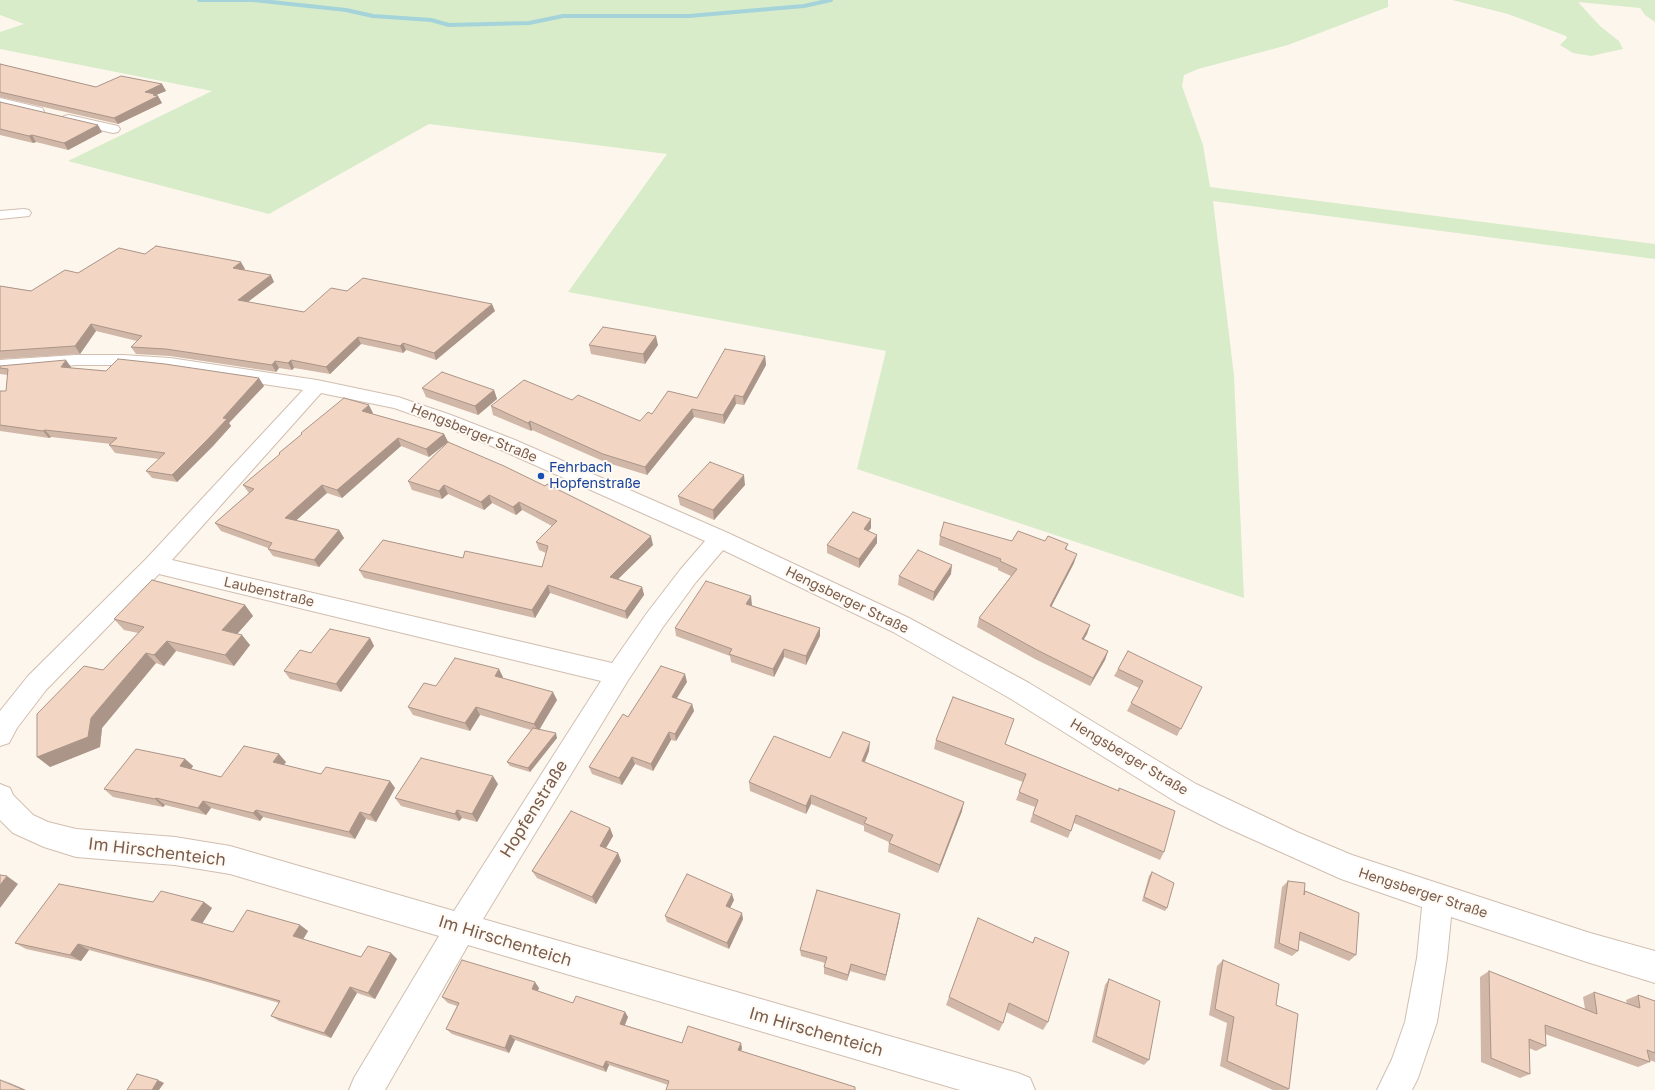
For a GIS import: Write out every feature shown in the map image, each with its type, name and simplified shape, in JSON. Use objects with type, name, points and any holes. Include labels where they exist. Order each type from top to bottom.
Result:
[{"type":"street","points":[[0,102],[113,129]]},
{"type":"street","points":[[0,114],[18,106]]},
{"type":"street","points":[[0,215],[24,213]]},
{"type":"street","name":"Hengsberger Straße","points":[[0,366],[76,360],[123,360],[216,370],[317,386],[398,403],[444,419],[508,445],[720,539],[900,625],[1020,691],[1186,792],[1233,817],[1351,869],[1582,945],[1655,967]]},
{"type":"street","points":[[0,735],[8,720],[37,683],[155,564],[317,386]]},
{"type":"street","name":"Hopfenstraße","points":[[366,1090],[461,927],[618,675],[674,595],[720,539]]},
{"type":"street","name":"Laubenstraße","points":[[155,564],[618,675]]},
{"type":"street","name":"Im Hirschenteich","points":[[0,797],[3,804],[23,824],[44,834],[76,843],[175,851],[230,860],[760,1016],[1018,1090]]},
{"type":"street","points":[[1394,1090],[1406,1066],[1421,1022],[1432,958],[1438,898]]},
{"type":"green space","points":[[0,0],[1388,0],[1388,7],[1288,45],[1198,69],[1184,75],[1182,86],[1203,145],[1210,187],[1655,244],[1655,259],[1213,201],[1234,376],[1244,598],[857,469],[886,351],[568,292],[667,154],[429,124],[269,214],[68,161],[212,91],[0,49],[0,32],[24,24],[0,15]]},
{"type":"green space","points":[[1452,0],[1655,0],[1655,22],[1645,15],[1640,8],[1578,2],[1600,26],[1619,41],[1623,49],[1591,56],[1573,53],[1560,45],[1567,38],[1566,36],[1508,14]]},
{"type":"building","points":[[0,64],[96,87],[121,76],[162,84],[145,92],[158,96],[114,118],[0,92]]},
{"type":"building","points":[[0,102],[98,125],[64,143],[32,135],[29,136],[0,129]]},
{"type":"building","points":[[156,246],[241,262],[233,268],[271,275],[238,300],[304,312],[331,288],[347,291],[363,278],[492,304],[434,353],[403,343],[400,346],[358,337],[326,367],[291,360],[288,363],[275,361],[272,365],[166,349],[131,347],[142,336],[91,324],[75,346],[0,351],[0,286],[31,291],[65,270],[78,273],[119,248],[145,254]]},
{"type":"building","points":[[603,327],[656,336],[643,354],[589,345]]},
{"type":"building","points":[[725,349],[765,356],[743,397],[735,395],[723,415],[692,409],[645,467],[603,454],[530,421],[528,423],[491,406],[524,380],[572,400],[578,395],[640,421],[648,412],[652,414],[668,391],[697,398]]},
{"type":"building","points":[[118,359],[165,364],[259,378],[223,418],[227,419],[172,475],[146,471],[165,453],[109,445],[117,438],[43,431],[0,425],[0,391],[6,391],[8,369],[0,368],[0,366],[66,360],[61,367],[106,371]]},
{"type":"building","points":[[442,372],[494,390],[475,406],[422,388]]},
{"type":"building","points":[[344,398],[369,405],[362,411],[444,434],[426,449],[398,438],[337,490],[322,485],[285,518],[339,530],[314,560],[268,549],[272,543],[215,523],[254,489],[243,485],[280,454],[279,453],[302,434],[301,433]]},
{"type":"building","points":[[448,442],[504,466],[545,486],[547,484],[651,536],[610,577],[642,587],[625,611],[548,585],[532,610],[359,570],[383,540],[463,558],[465,551],[542,567],[548,546],[536,542],[557,521],[519,502],[513,507],[489,495],[481,502],[444,485],[439,491],[408,481]]},
{"type":"building","points":[[710,462],[744,475],[713,510],[678,496]]},
{"type":"building","points":[[853,512],[871,519],[864,529],[877,535],[859,559],[827,545]]},
{"type":"building","points":[[944,522],[1012,541],[1018,531],[1045,541],[1048,536],[1068,544],[1065,549],[1077,554],[1050,606],[1090,625],[1082,639],[1108,651],[1093,678],[1037,650],[979,618],[1017,569],[1000,561],[1001,559],[940,536]]},
{"type":"building","points":[[918,550],[952,565],[934,592],[899,576]]},
{"type":"building","points":[[152,580],[245,605],[222,630],[242,635],[225,655],[167,641],[154,655],[146,653],[91,718],[88,737],[37,757],[37,714],[84,666],[103,670],[144,627],[114,619]]},
{"type":"building","points":[[706,581],[751,596],[746,604],[820,628],[806,656],[784,649],[773,669],[729,654],[732,649],[675,628]]},
{"type":"building","points":[[330,629],[370,638],[336,684],[284,671],[300,650],[311,653]]},
{"type":"building","points":[[1128,651],[1202,687],[1181,729],[1131,703],[1143,681],[1118,669]]},
{"type":"building","points":[[455,658],[499,669],[495,676],[553,692],[534,724],[476,707],[465,723],[408,707],[424,683],[436,686]]},
{"type":"building","points":[[661,666],[685,674],[672,697],[692,704],[675,734],[669,732],[651,764],[632,757],[619,778],[589,767],[623,714],[628,717]]},
{"type":"building","points":[[953,697],[1014,719],[1005,744],[1119,791],[1119,788],[1175,811],[1164,852],[1076,815],[1071,831],[1033,814],[1038,800],[1019,792],[1026,774],[936,740]]},
{"type":"building","points":[[533,728],[556,733],[528,768],[507,762]]},
{"type":"building","points":[[843,732],[870,742],[862,761],[964,802],[940,865],[889,843],[893,835],[864,823],[867,818],[811,795],[806,806],[749,782],[774,736],[830,758]]},
{"type":"building","points":[[244,746],[279,754],[273,762],[321,774],[326,767],[390,781],[370,815],[360,812],[349,832],[256,810],[253,813],[203,801],[198,808],[156,798],[104,789],[136,749],[185,759],[180,766],[221,777]]},
{"type":"building","points":[[421,758],[493,776],[472,814],[457,810],[455,814],[395,798]]},
{"type":"building","points":[[571,811],[610,828],[600,846],[618,853],[592,897],[532,871]]},
{"type":"building","points":[[1152,872],[1174,883],[1167,908],[1144,897]]},
{"type":"building","points":[[687,874],[732,894],[726,906],[742,913],[727,943],[665,916]]},
{"type":"building","points":[[0,875],[7,876],[0,885]]},
{"type":"building","points":[[1288,881],[1305,883],[1304,895],[1305,891],[1359,913],[1356,955],[1300,932],[1298,951],[1279,943]]},
{"type":"building","points":[[59,884],[153,902],[161,891],[204,902],[191,920],[233,932],[247,910],[300,925],[293,936],[361,957],[368,946],[391,953],[368,993],[350,987],[324,1033],[271,1016],[280,1001],[202,978],[78,944],[70,955],[15,943]]},
{"type":"building","points":[[817,890],[900,914],[886,975],[851,964],[848,975],[824,967],[827,957],[800,950]]},
{"type":"building","points":[[978,918],[1033,943],[1035,937],[1069,952],[1048,1022],[1009,1003],[1003,1023],[949,997]]},
{"type":"building","points":[[462,960],[535,982],[532,989],[573,1003],[576,996],[625,1012],[620,1024],[682,1043],[688,1026],[741,1043],[738,1050],[855,1087],[855,1090],[666,1090],[669,1081],[606,1061],[603,1067],[510,1035],[505,1048],[446,1029],[459,1003],[442,997]]},
{"type":"building","points":[[1223,960],[1279,984],[1276,1005],[1298,1014],[1289,1089],[1227,1061],[1234,1017],[1215,1009]]},
{"type":"building","points":[[1489,971],[1597,1014],[1594,992],[1640,1008],[1638,995],[1655,1001],[1655,1053],[1647,1050],[1650,1062],[1545,1025],[1546,1046],[1529,1039],[1530,1074],[1491,1058]]},
{"type":"building","points":[[1109,979],[1160,1001],[1149,1060],[1096,1036]]},
{"type":"building","points":[[137,1074],[158,1080],[152,1090],[127,1090]]},
{"type":"building","points":[[0,1080],[24,1090],[0,1090]]},
{"type":"waterway","points":[[199,0],[253,0],[346,10],[373,16],[431,20],[449,25],[529,23],[563,16],[689,16],[804,6],[831,0]]},
{"type":"place","name":"Fehrbach Hopfenstraße","points":[[541,476]]}]
